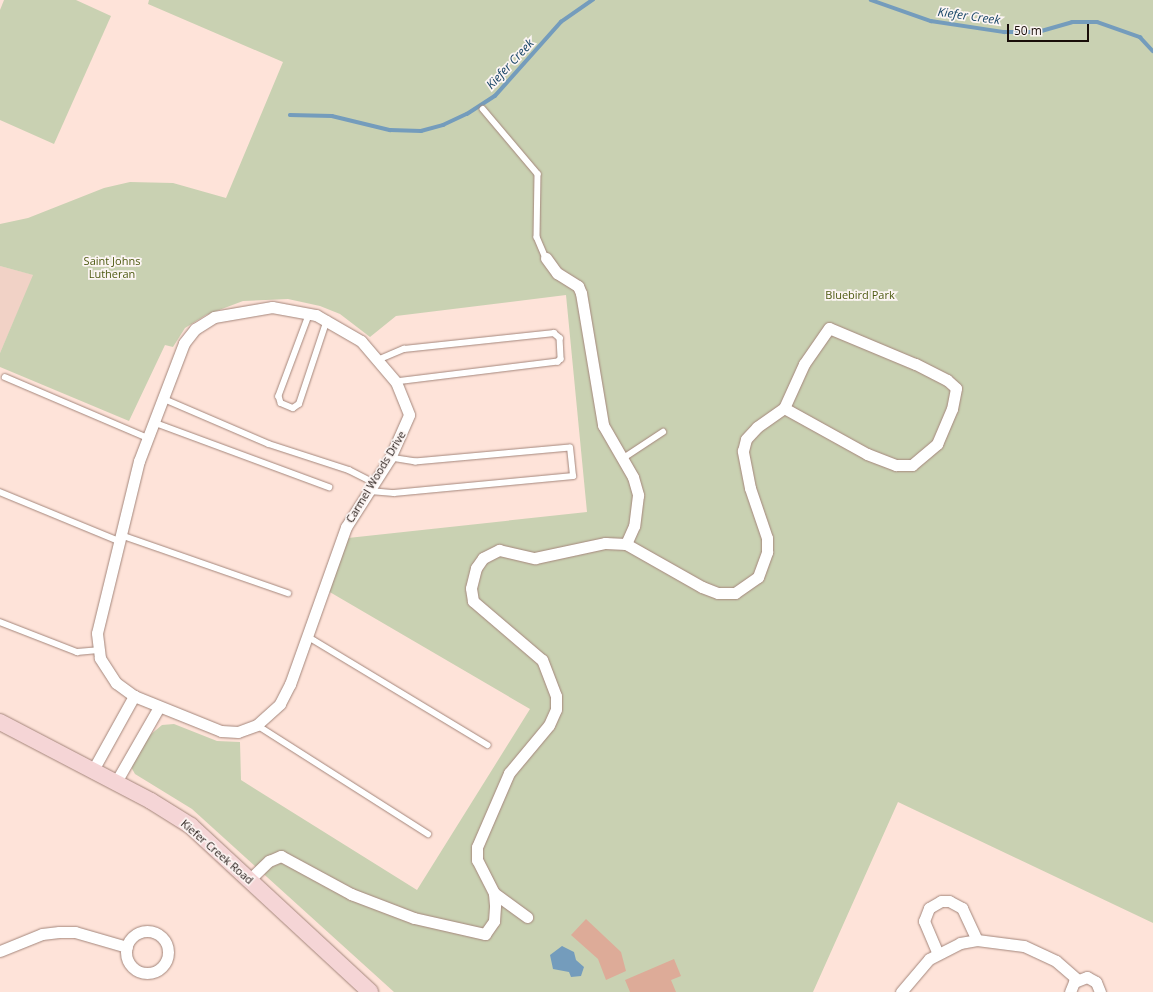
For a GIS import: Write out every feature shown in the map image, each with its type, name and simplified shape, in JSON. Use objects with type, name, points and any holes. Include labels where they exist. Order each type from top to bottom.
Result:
[{"type":"street","points":[[546,258],[557,273],[578,286],[581,293],[603,425],[622,459],[638,495],[634,526],[626,544]]},
{"type":"street","name":"Carmel Woods Drive","points":[[272,307],[310,313],[327,320],[361,341],[380,359],[396,382],[409,415],[390,458],[346,527],[307,636],[280,704],[257,725],[238,732],[221,731],[134,696],[107,672],[98,650],[97,632],[146,437],[160,397],[184,343],[203,322],[226,313],[272,307]]},
{"type":"street","points":[[527,917],[494,893],[477,860],[479,841],[509,773],[549,725],[556,709],[556,696],[542,660],[473,600],[472,578],[483,558],[499,550],[535,558],[605,543],[626,544],[684,578],[718,593],[735,593],[747,586],[765,565],[767,545],[743,451],[746,439],[757,427],[784,408],[804,364],[829,328],[915,364],[947,380],[956,388],[952,409],[937,444],[912,465],[896,465],[867,454],[784,408]]},
{"type":"street","points":[[93,770],[134,696]]},
{"type":"street","points":[[116,782],[159,707]]},
{"type":"street","name":"Kiefer Creek Road","points":[[0,722],[116,782],[191,826],[370,992]]},
{"type":"street","points":[[249,880],[269,862],[286,857],[372,902],[453,930],[485,934],[494,920],[494,893]]},
{"type":"street","points":[[938,954],[924,922],[929,908],[942,901],[950,901],[962,908],[977,940]]},
{"type":"street","points":[[0,951],[42,934],[59,932],[75,932],[127,947]]},
{"type":"street","points":[[901,992],[918,969],[938,954],[977,940],[1024,946],[1056,961],[1077,979],[1092,978],[1100,992]]},
{"type":"street","points":[[1070,992],[1077,979]]},
{"type":"lane","points":[[483,110],[538,174],[537,237],[546,258]]},
{"type":"lane","points":[[310,313],[279,396],[280,403],[292,408],[299,404],[327,320]]},
{"type":"lane","points":[[380,359],[404,349],[554,333],[560,338],[561,358],[558,362],[396,382]]},
{"type":"lane","points":[[5,377],[146,437]]},
{"type":"lane","points":[[160,397],[269,444],[349,470],[372,487],[394,493],[573,476],[570,448],[416,462],[390,458]]},
{"type":"lane","points":[[151,421],[329,487]]},
{"type":"lane","points":[[622,459],[663,432]]},
{"type":"lane","points":[[0,492],[120,538],[288,593]]},
{"type":"lane","points":[[0,622],[77,652],[98,650]]},
{"type":"lane","points":[[307,636],[488,745]]},
{"type":"lane","points":[[257,725],[428,834]]},
{"type":"shaded area","points":[[0,266],[34,275],[0,353]]},
{"type":"green space","points":[[4,0],[76,0],[111,16],[54,144],[0,120],[0,10]]},
{"type":"green space","name":"Bluebird Park","points":[[149,0],[1153,0],[1153,923],[898,802],[813,992],[394,992],[192,809],[135,774],[131,767],[150,735],[162,725],[174,724],[217,741],[240,742],[241,780],[417,890],[530,709],[328,591],[348,538],[587,512],[566,295],[396,316],[370,337],[340,314],[320,306],[288,299],[243,301],[206,315],[185,328],[173,347],[165,345],[129,421],[0,367],[0,353],[33,275],[0,266],[0,224],[28,218],[104,188],[130,182],[173,183],[226,198],[283,62],[148,4]]},
{"type":"water","points":[[562,946],[574,952],[576,960],[584,967],[581,976],[571,977],[569,972],[553,969],[550,955]]},
{"type":"building","points":[[586,919],[621,952],[626,971],[606,980],[598,959],[571,935]]},
{"type":"building","points":[[674,959],[681,976],[671,980],[676,992],[630,992],[625,980]]},
{"type":"waterway","name":"Kiefer Creek","points":[[290,115],[332,116],[390,130],[421,131],[443,125],[467,114],[495,96],[561,22],[593,0]]},
{"type":"waterway","name":"Kiefer Creek","points":[[871,0],[931,21],[1004,32],[1038,32],[1072,22],[1097,22],[1140,37],[1153,51]]},
{"type":"park label","name":"Saint Johns Lutheran","points":[[112,268]]}]
